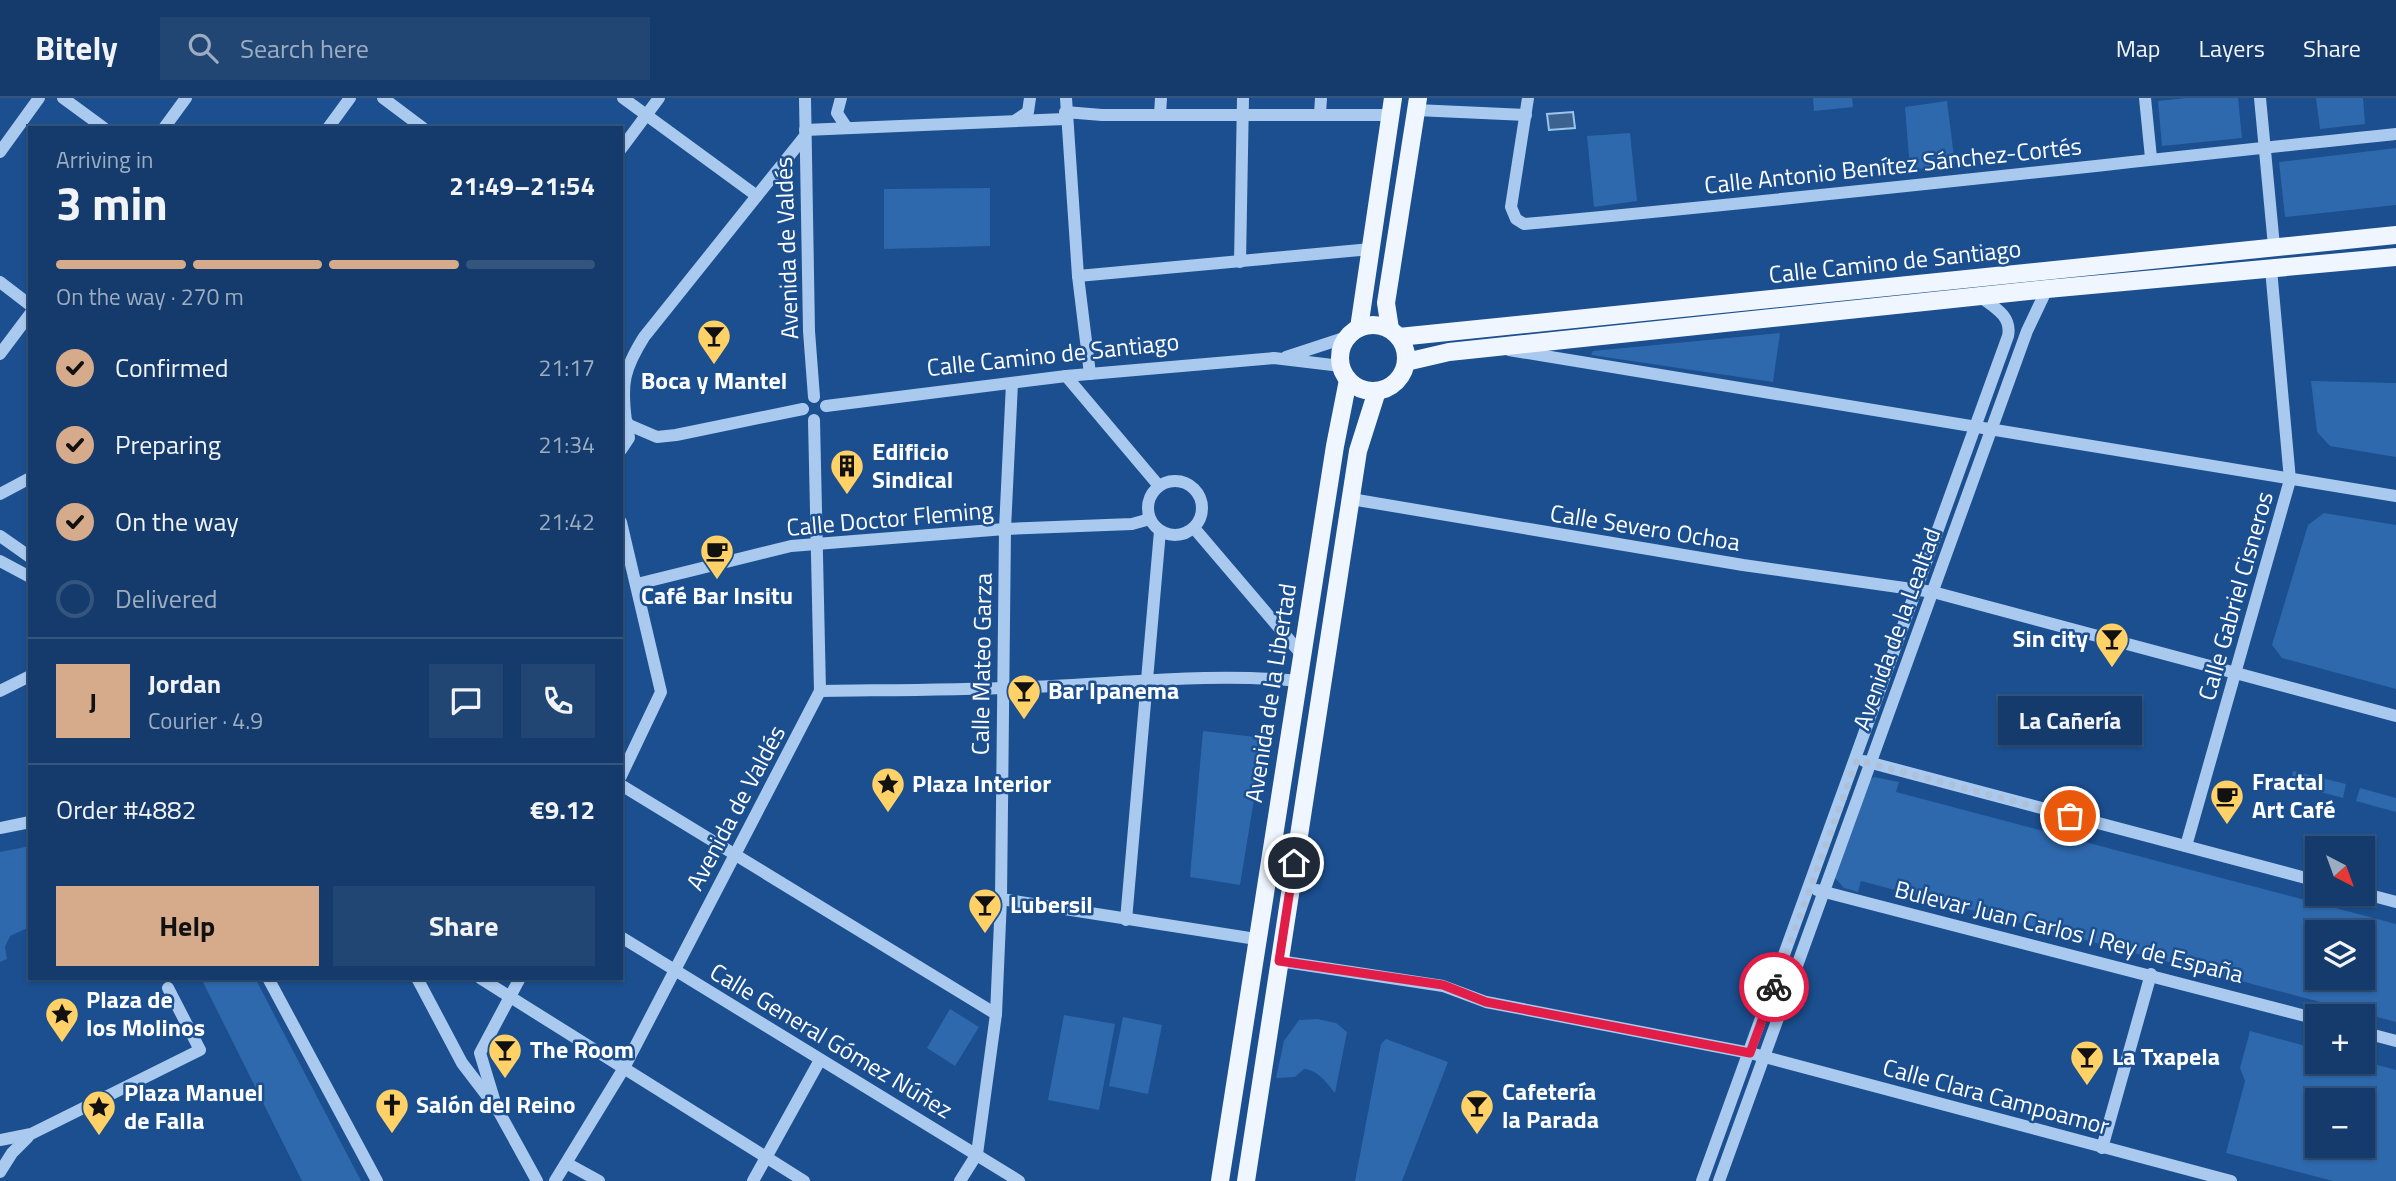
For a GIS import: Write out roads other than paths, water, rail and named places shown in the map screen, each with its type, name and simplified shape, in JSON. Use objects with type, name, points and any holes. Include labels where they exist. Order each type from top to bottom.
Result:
[{"type":"main road","points":[[1392,106],[1371,249],[1353,332],[1340,355],[1345,373],[1363,390],[1377,391],[1396,382],[1406,362],[1405,348],[1394,333],[1386,303],[1417,104]]},
{"type":"main road","name":"Calle Camino de Santiago","points":[[1394,333],[2396,235]]},
{"type":"main road","name":"Calle Camino de Santiago","points":[[1406,362],[1449,352],[1982,299],[2047,289],[2396,257]]},
{"type":"main road","points":[[1353,332],[1376,325],[1394,333]]},
{"type":"main road","name":"Avenida de la Libertad","points":[[1220,1181],[1345,373]]},
{"type":"main road","name":"Avenida de la Libertad","points":[[1246,1181],[1350,499],[1358,451],[1377,391]]},
{"type":"street","points":[[0,152],[39,98]]},
{"type":"street","points":[[63,98],[101,126]]},
{"type":"street","points":[[165,126],[186,98]]},
{"type":"street","points":[[329,126],[350,98]]},
{"type":"street","points":[[383,98],[420,126]]},
{"type":"street","points":[[623,98],[757,196]]},
{"type":"street","points":[[623,146],[659,98]]},
{"type":"street","name":"Avenida de Valdés","points":[[805,98],[814,397]]},
{"type":"street","points":[[841,98],[837,113],[847,128]]},
{"type":"street","points":[[1015,120],[1028,112],[1030,98]]},
{"type":"street","points":[[1066,98],[1065,116],[1077,276],[1090,374]]},
{"type":"street","points":[[1160,115],[1161,98]]},
{"type":"street","points":[[1240,262],[1243,98]]},
{"type":"street","points":[[1320,114],[1321,98]]},
{"type":"street","points":[[1417,104],[1526,115],[1528,98]]},
{"type":"street","points":[[2145,98],[2151,158]]},
{"type":"street","points":[[2260,98],[2274,246]]},
{"type":"street","points":[[623,447],[629,438],[623,392],[627,364],[644,337],[805,133],[847,128],[1065,116],[1320,114],[1392,106]]},
{"type":"street","name":"Calle Antonio Benítez Sánchez-Cortés","points":[[1526,115],[1511,206],[1516,219],[1524,224],[1845,195],[2151,158],[2396,134]]},
{"type":"street","points":[[1077,276],[1371,249]]},
{"type":"street","name":"Calle Gabriel Cisneros","points":[[2186,846],[2290,480],[2271,269]]},
{"type":"street","points":[[0,282],[28,303]]},
{"type":"street","name":"Avenida de la Lealtad","points":[[1719,1181],[2027,331],[2047,289]]},
{"type":"street","name":"Avenida de la Lealtad","points":[[1702,1181],[1857,760],[1977,427],[2010,327],[1997,308],[1982,299]]},
{"type":"street","points":[[0,354],[28,316]]},
{"type":"street","name":"Calle Camino de Santiago","points":[[826,406],[1066,376],[1286,357],[1353,332]]},
{"type":"street","points":[[1495,348],[2396,496]]},
{"type":"street","name":"Calle Camino de Santiago","points":[[1286,357],[1345,373]]},
{"type":"street","points":[[1066,376],[1159,486]]},
{"type":"street","name":"Calle Mateo Garza","points":[[977,1154],[996,1014],[1001,899],[1005,529],[1012,383]]},
{"type":"street","points":[[814,397],[822,399],[826,406],[823,416],[814,420],[805,415],[803,409],[807,399],[814,397]]},
{"type":"street","points":[[625,421],[657,437],[803,409]]},
{"type":"street","name":"Avenida de Valdés","points":[[555,1181],[568,1164],[624,1068],[820,691],[819,544],[814,420]]},
{"type":"street","points":[[0,494],[28,479]]},
{"type":"street","points":[[1183,481],[1197,490],[1203,506],[1199,522],[1194,528],[1181,535],[1160,531],[1150,519],[1149,501],[1159,486],[1183,481]]},
{"type":"street","name":"Calle Severo Ochoa","points":[[1350,499],[1743,565],[1933,592],[2396,716]]},
{"type":"street","name":"Calle Doctor Fleming","points":[[637,584],[791,547],[1005,529],[1132,524],[1150,519]]},
{"type":"street","points":[[1194,528],[1303,656]]},
{"type":"street","points":[[623,530],[661,692],[623,772]]},
{"type":"street","points":[[1126,920],[1160,531]]},
{"type":"street","points":[[0,536],[28,556]]},
{"type":"street","points":[[0,561],[28,576]]},
{"type":"street","points":[[0,691],[28,678]]},
{"type":"street","points":[[820,691],[1002,687],[1147,680],[1264,678],[1299,681]]},
{"type":"street","points":[[1857,760],[2305,878]]},
{"type":"street","points":[[623,786],[733,856],[996,1014]]},
{"type":"street","points":[[0,828],[28,822]]},
{"type":"street","name":"Bulevar Juan Carlos I Rey de España","points":[[1810,888],[2305,1016]]},
{"type":"street","points":[[2375,896],[2396,902]]},
{"type":"street","points":[[1001,899],[1256,939]]},
{"type":"street","name":"Calle General Gómez Núñez","points":[[623,938],[1019,1181]]},
{"type":"street","points":[[1279,961],[1443,985],[1486,1002],[1750,1053]]},
{"type":"street","points":[[2102,1148],[2151,974]]},
{"type":"street","points":[[269,980],[377,1181]]},
{"type":"street","points":[[418,980],[463,1063],[498,1110],[537,1181]]},
{"type":"street","points":[[484,980],[804,1181]]},
{"type":"street","points":[[498,1110],[480,1053],[519,980]]},
{"type":"street","points":[[0,1140],[31,1134],[200,1050],[168,988]]},
{"type":"street","points":[[2375,1035],[2396,1041]]},
{"type":"street","name":"Calle Clara Campoamor","points":[[1750,1053],[2231,1181]]},
{"type":"street","points":[[753,1181],[820,1060]]},
{"type":"street","points":[[0,1172],[12,1153],[31,1134]]},
{"type":"street","points":[[960,1181],[977,1154]]},
{"type":"street","points":[[568,1164],[599,1181]]},
{"type":"place","name":"Boca y Mantel","points":[[714,366]]},
{"type":"place","name":"Edificio Sindical","points":[[847,496]]},
{"type":"place","name":"Café Bar Insitu","points":[[717,581]]},
{"type":"place","name":"Sin city","points":[[2112,669]]},
{"type":"place","name":"Bar Ipanema","points":[[1024,721]]},
{"type":"place","name":"Plaza Interior","points":[[888,814]]},
{"type":"place","name":"La Cañería","points":[[2070,816]]},
{"type":"place","name":"Fractal Art Café","points":[[2227,826]]},
{"type":"place","name":"Lubersil","points":[[985,935]]},
{"type":"place","name":"Plaza de los Molinos","points":[[62,1044]]},
{"type":"place","name":"The Room","points":[[505,1080]]},
{"type":"place","name":"La Txapela","points":[[2087,1087]]},
{"type":"place","name":"Salón del Reino","points":[[392,1135]]},
{"type":"place","name":"Cafetería la Parada","points":[[1477,1136]]},
{"type":"place","name":"Plaza Manuel de Falla","points":[[99,1137]]}]
